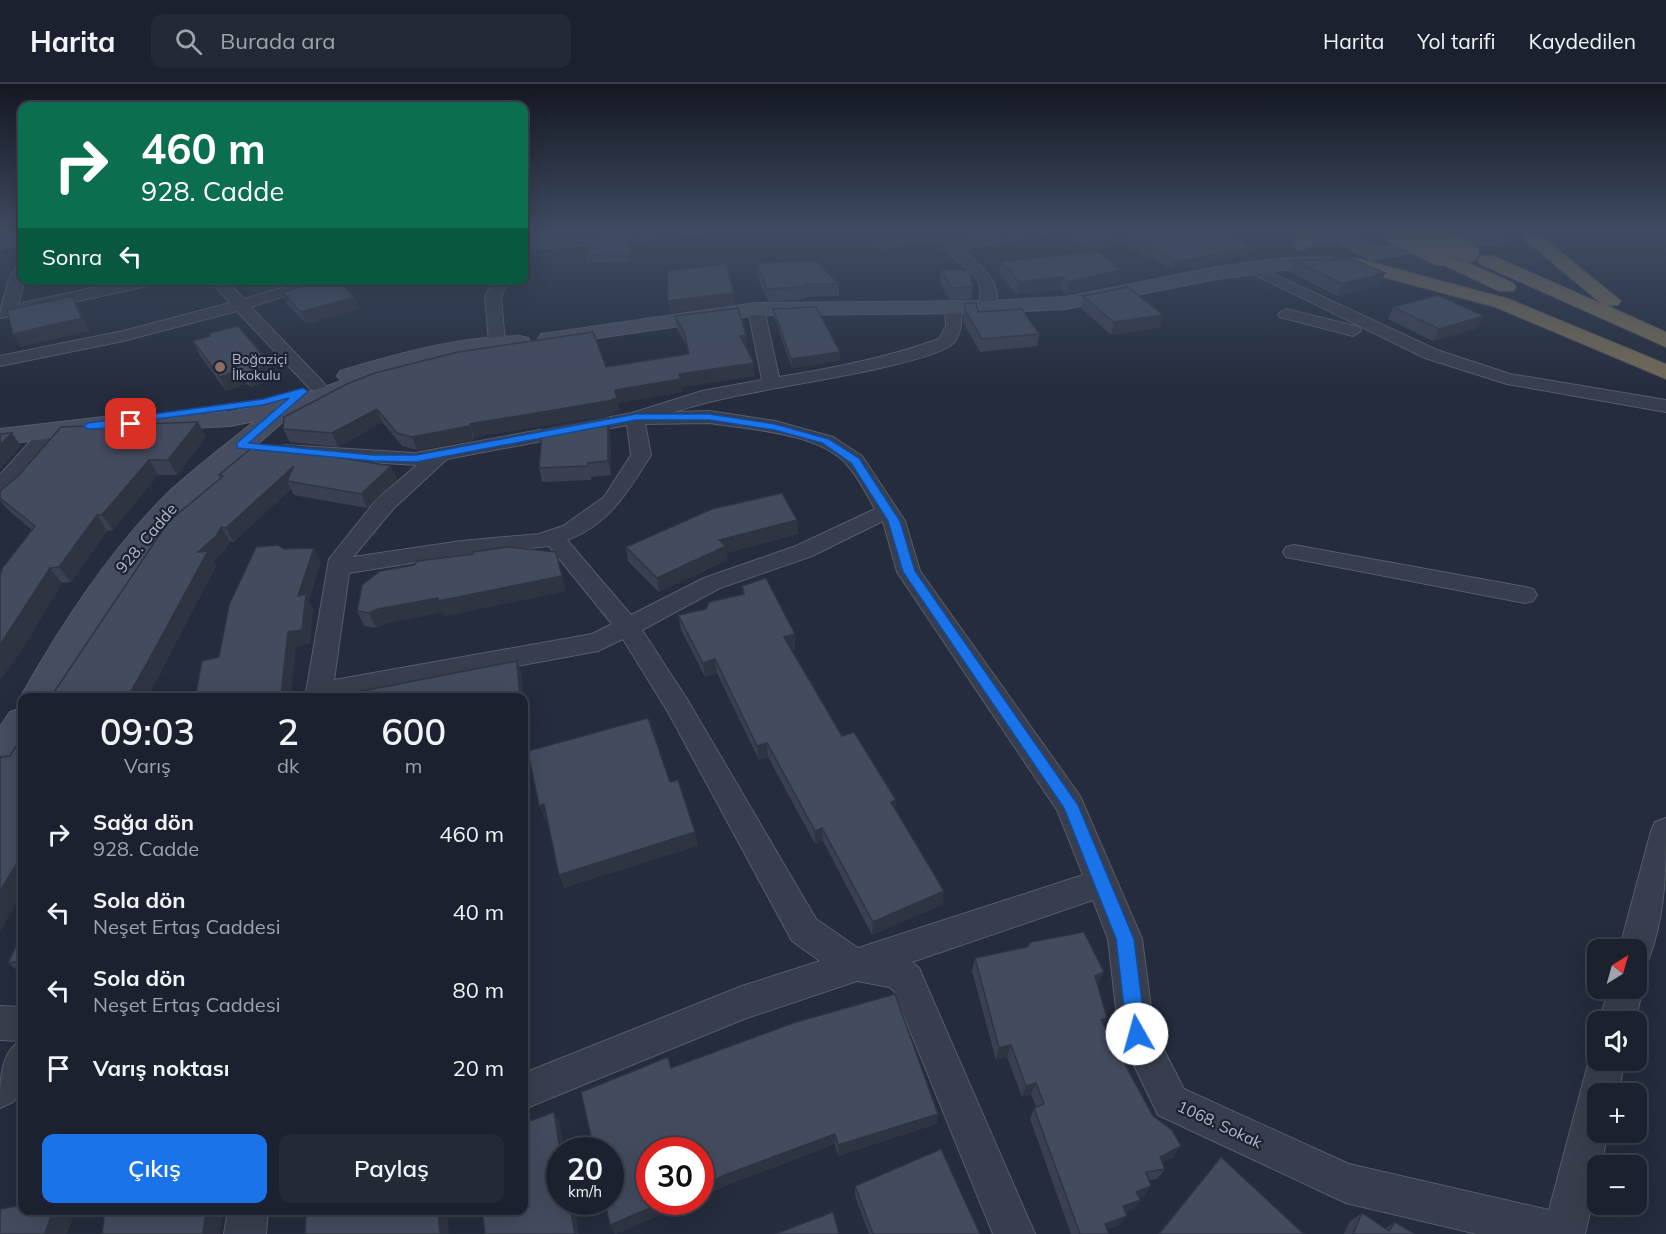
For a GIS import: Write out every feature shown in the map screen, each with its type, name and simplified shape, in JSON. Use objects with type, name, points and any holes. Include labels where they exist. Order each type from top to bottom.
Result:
[{"type":"highway","points":[[1441,284],[1502,303],[1666,372]]},
{"type":"highway","points":[[1499,284],[1666,362]]},
{"type":"highway","points":[[1540,284],[1666,340]]},
{"type":"highway","points":[[1589,284],[1602,295],[1666,329]]},
{"type":"main road","points":[[302,395],[390,372],[520,343],[756,309],[987,307],[1095,299],[1167,284]]},
{"type":"main road","points":[[0,437],[88,426],[230,419],[403,360],[497,342],[520,343]]},
{"type":"main road","name":"928. Cadde","points":[[40,693],[99,598],[135,548],[180,497],[302,395]]},
{"type":"main road","points":[[0,758],[18,728]]},
{"type":"street","points":[[4,312],[15,284]]},
{"type":"street","points":[[986,284],[987,307]]},
{"type":"street","points":[[1303,284],[1431,354]]},
{"type":"street","points":[[4,312],[129,285]]},
{"type":"street","points":[[221,285],[240,307],[302,395]]},
{"type":"street","points":[[0,361],[87,346],[240,307],[310,285]]},
{"type":"street","points":[[497,342],[493,297],[499,285]]},
{"type":"street","points":[[338,567],[462,548],[541,541],[571,531],[612,501],[641,455],[636,417],[708,395],[851,370],[904,357],[945,342],[954,326],[953,308]]},
{"type":"street","points":[[756,309],[771,383]]},
{"type":"street","points":[[1286,314],[1431,354],[1508,379],[1666,406]]},
{"type":"street","name":"1068. Sokak","points":[[241,446],[373,458],[416,459],[636,417],[709,417],[775,427],[826,441],[855,460],[894,521],[909,572],[1070,805],[1125,939],[1137,1034],[1171,1101],[1346,1183],[1563,1234]]},
{"type":"street","points":[[0,485],[16,472],[51,430]]},
{"type":"street","points":[[318,693],[339,559],[385,504],[441,454]]},
{"type":"street","points":[[329,693],[598,642],[712,583],[804,551],[888,511]]},
{"type":"street","points":[[553,537],[628,627],[678,706],[804,930],[853,964],[898,972],[907,980],[1014,1234]]},
{"type":"street","points":[[1294,552],[1525,595]]},
{"type":"street","points":[[1639,939],[1666,831]]},
{"type":"street","points":[[528,1089],[742,1003],[853,964],[1102,883]]},
{"type":"street","points":[[0,1023],[18,1024]]},
{"type":"street","points":[[0,1089],[18,1064]]},
{"type":"street","points":[[1563,1234],[1587,1141]]},
{"type":"street","points":[[245,1234],[247,1215]]},
{"type":"green space","points":[[243,285],[299,285],[252,299]]},
{"type":"building","points":[[667,284],[731,284],[734,293],[668,301]]},
{"type":"building","points":[[765,284],[839,284],[805,284],[806,287],[767,289]]},
{"type":"building","points":[[949,284],[972,284],[973,287],[952,288]]},
{"type":"building","points":[[307,285],[342,285],[355,297],[301,312],[282,292]]},
{"type":"building","points":[[1128,287],[1163,315],[1114,322],[1083,296]]},
{"type":"building","points":[[1438,295],[1484,316],[1439,329],[1393,307]]},
{"type":"building","points":[[73,296],[81,318],[13,334],[7,310]]},
{"type":"building","points":[[965,303],[976,303],[978,312],[1022,309],[1039,334],[982,339],[965,310]]},
{"type":"building","points":[[816,307],[840,352],[791,359],[773,309]]},
{"type":"building","points":[[738,308],[746,335],[740,336],[754,363],[679,374],[681,379],[615,390],[617,398],[608,401],[470,424],[470,426],[412,437],[397,433],[377,409],[332,433],[283,429],[284,417],[347,384],[375,373],[458,352],[593,332],[606,367],[689,354],[684,332],[675,316]]},
{"type":"building","points":[[238,326],[270,364],[245,374],[239,370],[220,377],[193,341],[210,336],[210,333]]},
{"type":"building","points":[[608,417],[608,461],[588,463],[588,466],[539,468],[542,429]]},
{"type":"building","points":[[198,422],[168,460],[149,460],[102,515],[97,515],[59,567],[50,568],[0,645],[0,574],[2,571],[0,571],[35,526],[0,498],[0,491],[18,476],[61,427]]},
{"type":"building","points":[[12,433],[0,445],[0,434]]},
{"type":"building","points":[[282,445],[304,447],[299,451],[391,466],[361,494],[287,481],[294,466],[226,528],[221,527],[216,536],[198,552],[208,551],[130,693],[53,693],[168,522],[223,476],[219,475],[254,446],[282,449]]},
{"type":"building","points":[[782,493],[797,520],[719,540],[726,546],[657,578],[626,547],[712,509]]},
{"type":"building","points":[[278,545],[284,549],[314,548],[298,596],[306,594],[302,630],[288,632],[281,693],[196,693],[202,661],[219,657],[229,605],[256,547]]},
{"type":"building","points":[[507,547],[556,552],[562,576],[438,601],[438,598],[378,609],[369,613],[357,611],[362,585],[380,571],[414,565],[417,561]]},
{"type":"building","points":[[766,578],[795,634],[784,637],[842,736],[854,732],[896,800],[891,802],[944,891],[873,922],[822,828],[815,831],[767,743],[757,746],[715,659],[703,663],[678,615],[706,609],[709,602],[744,594],[742,586]]},
{"type":"building","points":[[517,661],[520,693],[352,693]]},
{"type":"building","points":[[648,718],[670,782],[678,780],[695,832],[559,875],[544,804],[539,806],[528,751]]},
{"type":"building","points":[[18,743],[18,862],[0,891],[0,757],[10,756]]},
{"type":"building","points":[[1084,932],[1104,972],[1095,976],[1107,1018],[1101,1020],[1153,1116],[1172,1130],[1181,1146],[1160,1157],[1165,1169],[1146,1172],[1151,1186],[1136,1192],[1141,1200],[1123,1206],[1127,1216],[1105,1224],[1109,1234],[1080,1234],[1034,1108],[1044,1104],[1036,1083],[1026,1086],[1011,1045],[999,1048],[975,958],[1027,947],[1031,942]]},
{"type":"building","points":[[18,942],[18,962],[8,963]]},
{"type":"building","points":[[895,994],[938,1114],[838,1145],[835,1134],[714,1180],[714,1137],[636,1137],[636,1214],[610,1225],[608,1215],[624,1215],[624,1137],[591,1137],[581,1092],[668,1057],[671,1068],[793,1023]]},
{"type":"building","points":[[554,1112],[558,1137],[546,1137],[546,1215],[571,1215],[575,1234],[485,1234],[483,1215],[528,1215],[528,1122]]},
{"type":"building","points":[[941,1149],[980,1234],[873,1234],[855,1186]]},
{"type":"building","points":[[1221,1157],[1304,1234],[1159,1234]]},
{"type":"building","points":[[18,1206],[18,1215],[51,1215],[45,1234],[0,1234],[0,1209]]},
{"type":"building","points":[[833,1212],[839,1234],[775,1234]]},
{"type":"building","points":[[1362,1213],[1389,1231],[1395,1222],[1415,1234],[1353,1234]]},
{"type":"building","points":[[104,1215],[205,1215],[203,1234],[102,1234]]},
{"type":"building","points":[[306,1215],[438,1215],[440,1234],[305,1234]]},
{"type":"place","name":"Boğaziçi İlkokulu","points":[[220,367]]},
{"type":"route","points":[[131,424],[88,426],[263,402],[303,391],[241,446],[373,458],[416,459],[636,417],[709,417],[775,427],[826,441],[855,460],[894,521],[909,572],[1070,805],[1125,939],[1137,1034]]}]
